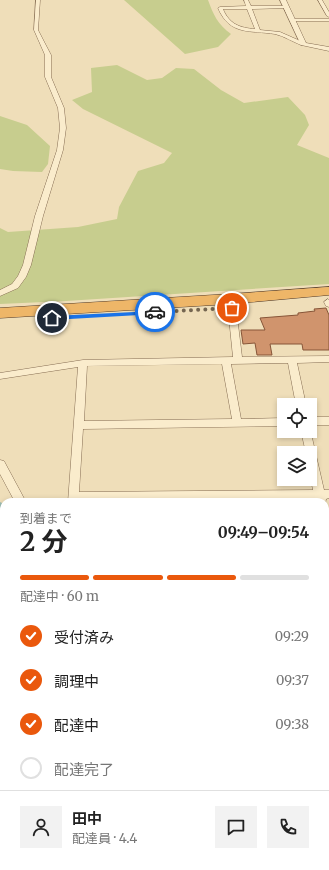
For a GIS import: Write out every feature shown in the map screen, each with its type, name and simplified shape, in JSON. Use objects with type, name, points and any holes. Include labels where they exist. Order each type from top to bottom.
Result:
[{"type":"highway","points":[[0,313],[230,299],[329,299]]},
{"type":"highway","points":[[0,321],[232,308],[329,299]]},
{"type":"street","points":[[0,293],[15,286],[22,277],[27,265],[39,216],[60,150],[63,128],[60,108],[48,78],[48,55],[40,42],[36,30],[38,0]]},
{"type":"street","points":[[218,0],[223,18],[236,28],[278,34],[303,44],[329,48]]},
{"type":"street","points":[[246,0],[258,31]]},
{"type":"street","points":[[284,0],[303,44]]},
{"type":"street","points":[[320,0],[329,16]]},
{"type":"street","points":[[220,8],[287,7]]},
{"type":"street","points":[[293,20],[329,20]]},
{"type":"street","points":[[232,308],[238,360]]},
{"type":"street","points":[[0,376],[83,363],[329,358]]},
{"type":"street","points":[[292,359],[300,398]]},
{"type":"street","points":[[226,360],[237,422]]},
{"type":"street","points":[[74,498],[83,363]]},
{"type":"street","points":[[317,421],[329,421]]},
{"type":"street","points":[[79,425],[277,422]]},
{"type":"street","points":[[240,498],[323,497],[308,438]]},
{"type":"street","points":[[0,464],[19,498]]},
{"type":"green space","points":[[124,0],[208,0],[216,19],[231,34],[218,47],[185,54]]},
{"type":"green space","points":[[117,65],[147,80],[162,78],[176,68],[194,69],[221,90],[244,103],[288,97],[305,115],[309,125],[297,145],[329,158],[329,284],[0,304],[0,228],[8,232],[78,227],[117,219],[119,207],[138,171],[164,163],[172,153],[83,109],[72,100],[92,92],[91,68]]},
{"type":"green space","points":[[0,116],[27,125],[50,146],[48,164],[42,172],[0,169]]},
{"type":"building","points":[[326,308],[329,315],[329,350],[303,350],[302,344],[270,344],[272,355],[257,355],[255,343],[243,344],[241,330],[265,330],[260,318],[298,315],[298,313],[315,311],[314,309]]},
{"type":"way so far","points":[[155,312],[232,308]]},
{"type":"route","points":[[52,318],[155,312]]}]
